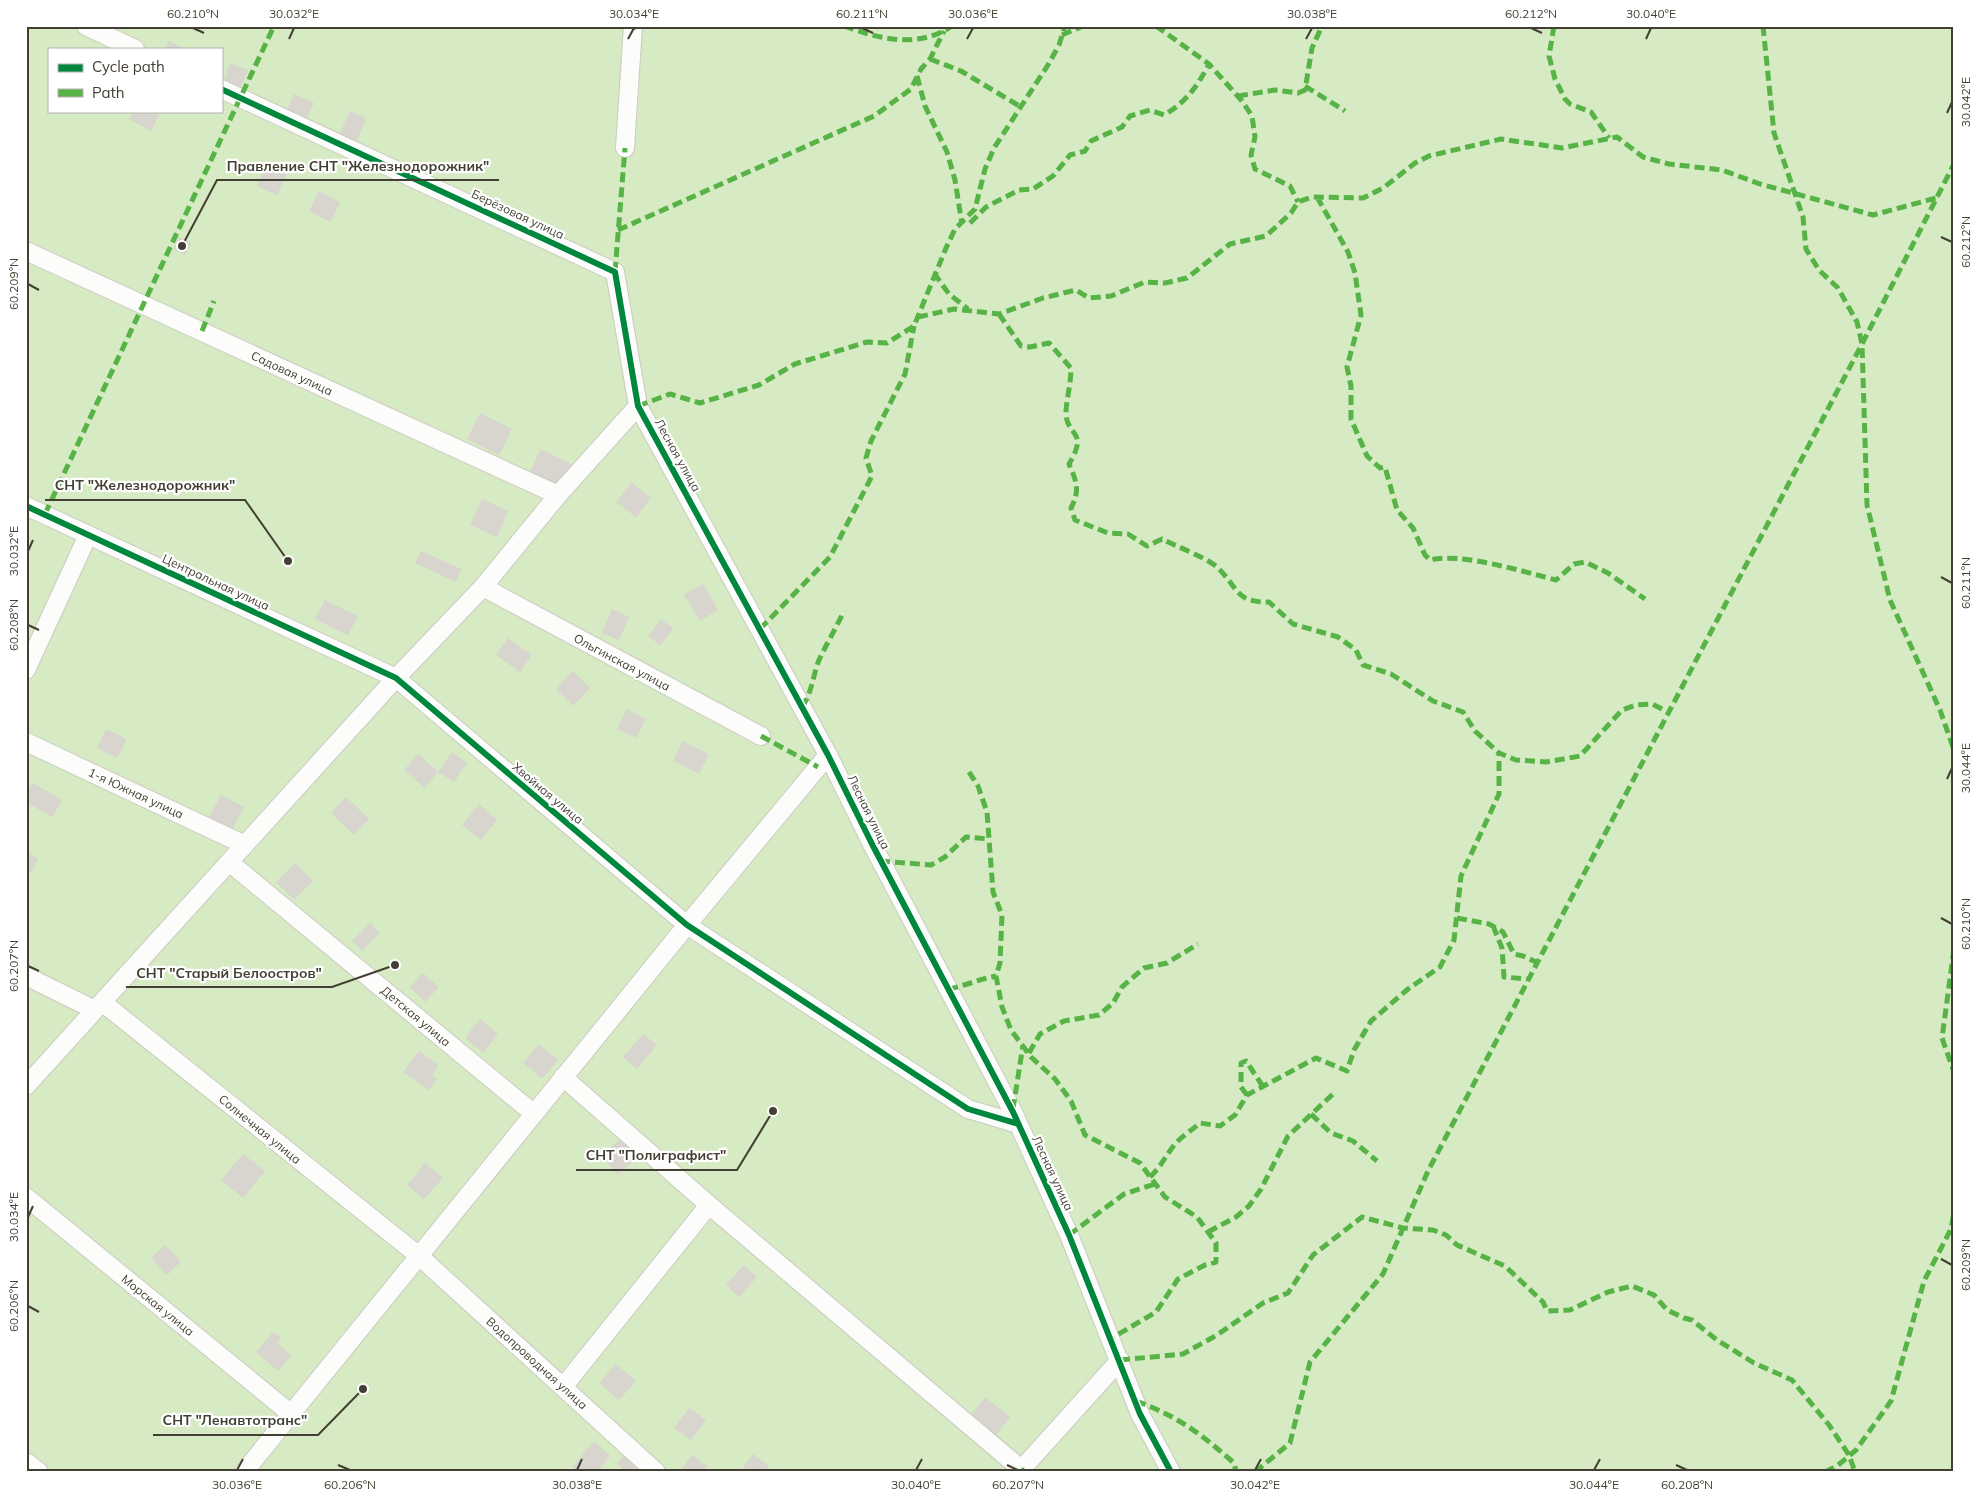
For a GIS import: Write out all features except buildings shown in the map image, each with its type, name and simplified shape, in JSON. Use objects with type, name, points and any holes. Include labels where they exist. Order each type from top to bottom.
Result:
[{"type":"street","points":[[86,26],[133,48]]},
{"type":"street","points":[[625,148],[633,26]]},
{"type":"street","name":"Берёзовая улица","points":[[222,89],[615,272]]},
{"type":"street","name":"Садовая улица","points":[[26,251],[558,495]]},
{"type":"street","name":"Лесная улица","points":[[615,272],[638,406],[828,754],[872,844],[1018,1124],[1069,1235],[1140,1414],[1171,1472]]},
{"type":"street","points":[[26,1086],[396,678],[483,588],[558,495],[638,406]]},
{"type":"street","name":"Центральная улица","points":[[26,506],[396,678]]},
{"type":"street","points":[[26,670],[88,535]]},
{"type":"street","name":"Ольгинская улица","points":[[483,588],[761,736]]},
{"type":"street","name":"Хвойная улица","points":[[396,678],[687,924],[968,1109],[1018,1124]]},
{"type":"street","name":"1-я Южная улица","points":[[26,742],[245,845]]},
{"type":"street","points":[[244,1472],[533,1113],[828,754]]},
{"type":"street","name":"Детская улица","points":[[229,862],[533,1113]]},
{"type":"street","name":"Солнечная улица","points":[[26,976],[99,1006],[418,1256]]},
{"type":"street","points":[[563,1077],[709,1205],[1020,1470],[1120,1360]]},
{"type":"street","name":"Морская улица","points":[[26,1197],[290,1413]]},
{"type":"street","points":[[563,1387],[709,1205]]},
{"type":"street","name":"Водопроводная улица","points":[[418,1256],[656,1472]]},
{"type":"street","points":[[26,1462],[39,1472]]},
{"type":"green space","points":[[26,26],[1954,26],[1954,1472],[26,1472]]},
{"type":"marked path","points":[[45,514],[274,26]]},
{"type":"marked path","points":[[844,26],[871,35],[899,40],[926,38],[952,26]]},
{"type":"marked path","points":[[638,406],[670,394],[700,403],[759,385],[795,364],[867,342],[887,343],[914,326],[955,229],[975,209],[985,169],[994,148],[1048,65],[1059,45],[1065,26]]},
{"type":"marked path","points":[[1062,35],[1083,26]]},
{"type":"marked path","points":[[1156,26],[1209,64],[1242,101],[1252,116],[1255,137],[1251,155],[1255,169],[1290,186],[1298,202]]},
{"type":"marked path","points":[[1238,96],[1275,90],[1298,93],[1305,90],[1312,48],[1322,26]]},
{"type":"marked path","points":[[1554,26],[1549,56],[1555,79],[1565,99],[1570,104],[1591,112],[1609,138]]},
{"type":"marked path","points":[[1763,26],[1774,133],[1803,217],[1806,249],[1819,270],[1838,288],[1857,322],[1862,344],[1867,505],[1890,600],[1940,710],[1954,750]]},
{"type":"marked path","points":[[618,230],[874,116],[911,89],[921,69],[930,59],[944,31]]},
{"type":"marked path","points":[[930,59],[961,71],[1021,107]]},
{"type":"marked path","points":[[970,223],[986,207],[1019,190],[1033,189],[1053,176],[1070,155],[1085,151],[1091,141],[1122,127],[1130,116],[1150,110],[1164,115],[1172,110],[1190,93],[1209,64]]},
{"type":"marked path","points":[[917,76],[925,106],[947,152],[955,180],[962,224]]},
{"type":"marked path","points":[[1305,86],[1345,111]]},
{"type":"marked path","points":[[918,317],[954,309],[999,314],[1043,298],[1076,290],[1089,298],[1111,296],[1145,282],[1165,283],[1187,278],[1230,244],[1266,236],[1291,213],[1298,202],[1312,197],[1363,198],[1383,188],[1415,163],[1429,156],[1501,139],[1562,148],[1617,137],[1643,157],[1669,164],[1722,170],[1760,184],[1873,215],[1936,198]]},
{"type":"marked path","points":[[615,272],[625,148]]},
{"type":"marked path","points":[[1255,1472],[1290,1443],[1310,1362],[1383,1274],[1428,1171],[1862,344],[1954,164]]},
{"type":"marked path","points":[[1317,197],[1348,252],[1355,273],[1361,315],[1347,367],[1351,386],[1351,419],[1367,456],[1380,468],[1385,467],[1397,510],[1413,528],[1425,555],[1430,560],[1443,558],[1475,561],[1556,580],[1574,564],[1585,562],[1608,573],[1645,599]]},
{"type":"marked path","points":[[934,273],[949,294],[968,309]]},
{"type":"marked path","points":[[202,331],[214,301]]},
{"type":"marked path","points":[[999,314],[1021,346],[1030,347],[1049,343],[1071,368],[1066,411],[1069,425],[1077,439],[1075,453],[1069,464],[1076,486],[1076,496],[1071,508],[1075,520],[1108,533],[1128,534],[1147,546],[1162,539],[1207,560],[1225,575],[1243,597],[1258,602],[1269,602],[1293,624],[1338,637],[1356,650],[1363,665],[1391,674],[1433,701],[1463,712],[1475,731],[1499,753],[1516,760],[1546,762],[1580,756],[1622,710],[1636,705],[1652,704],[1668,712]]},
{"type":"marked path","points":[[760,629],[830,557],[872,476],[866,458],[871,441],[905,374],[914,326]]},
{"type":"marked path","points":[[802,707],[810,690],[819,660],[844,611]]},
{"type":"marked path","points":[[761,736],[818,767]]},
{"type":"marked path","points":[[1150,1177],[1181,1138],[1200,1123],[1220,1126],[1235,1115],[1247,1095],[1316,1058],[1347,1071],[1354,1050],[1371,1021],[1408,989],[1440,967],[1454,940],[1461,876],[1499,794],[1499,753]]},
{"type":"marked path","points":[[969,772],[978,786],[987,812],[993,892],[1002,915],[1000,963],[996,976],[1002,1007],[1011,1030],[1031,1057],[1055,1079],[1071,1101],[1085,1135],[1140,1163],[1165,1197],[1197,1217],[1216,1243],[1216,1262],[1205,1265],[1178,1279],[1156,1312],[1112,1338]]},
{"type":"marked path","points":[[880,861],[931,865],[945,857],[966,837],[989,839]]},
{"type":"marked path","points":[[1457,918],[1489,924],[1503,932],[1514,954],[1536,962]]},
{"type":"marked path","points":[[1493,926],[1502,948],[1504,977],[1527,979]]},
{"type":"marked path","points":[[1029,1053],[1040,1034],[1064,1021],[1099,1015],[1113,1003],[1122,987],[1144,968],[1167,963],[1198,944]]},
{"type":"marked path","points":[[1954,949],[1942,1038],[1954,1072]]},
{"type":"marked path","points":[[948,989],[996,976]]},
{"type":"marked path","points":[[1013,1109],[1023,1045]]},
{"type":"marked path","points":[[1247,1095],[1241,1087],[1241,1063],[1246,1061],[1262,1085]]},
{"type":"marked path","points":[[1208,1232],[1236,1217],[1249,1206],[1261,1189],[1288,1136],[1333,1094]]},
{"type":"marked path","points":[[1311,1114],[1331,1133],[1353,1141],[1377,1161]]},
{"type":"marked path","points":[[1069,1235],[1124,1194],[1155,1184]]},
{"type":"marked path","points":[[1825,1472],[1837,1466],[1856,1450],[1891,1401],[1924,1281],[1951,1229],[1954,1213]]},
{"type":"marked path","points":[[1120,1360],[1183,1354],[1217,1335],[1263,1303],[1288,1293],[1313,1255],[1362,1217],[1403,1228],[1433,1230],[1446,1235],[1457,1245],[1505,1266],[1543,1302],[1547,1311],[1570,1310],[1608,1292],[1632,1286],[1654,1295],[1667,1310],[1692,1320],[1717,1340],[1754,1363],[1792,1380],[1829,1425],[1849,1455],[1855,1472]]},
{"type":"marked path","points":[[1136,1401],[1165,1413],[1199,1434],[1234,1463],[1236,1472]]},
{"type":"marked path","points":[[1021,1469],[1025,1472]]},
{"type":"cycle path","points":[[222,89],[615,272],[638,406],[828,755],[872,844],[1013,1112],[1069,1235],[1140,1414],[1171,1472]]},
{"type":"cycle path","points":[[26,506],[396,678],[687,925],[968,1109],[1018,1124]]},
{"type":"place","name":"Правление СНТ \"Железнодорожник\"","points":[[182,246]]},
{"type":"place","name":"СНТ \"Железнодорожник\"","points":[[288,561]]},
{"type":"place","name":"СНТ \"Старый Белоостров\"","points":[[395,965]]},
{"type":"place","name":"СНТ \"Полиграфист\"","points":[[773,1111]]},
{"type":"place","name":"СНТ \"Ленавтотранс\"","points":[[363,1389]]}]
